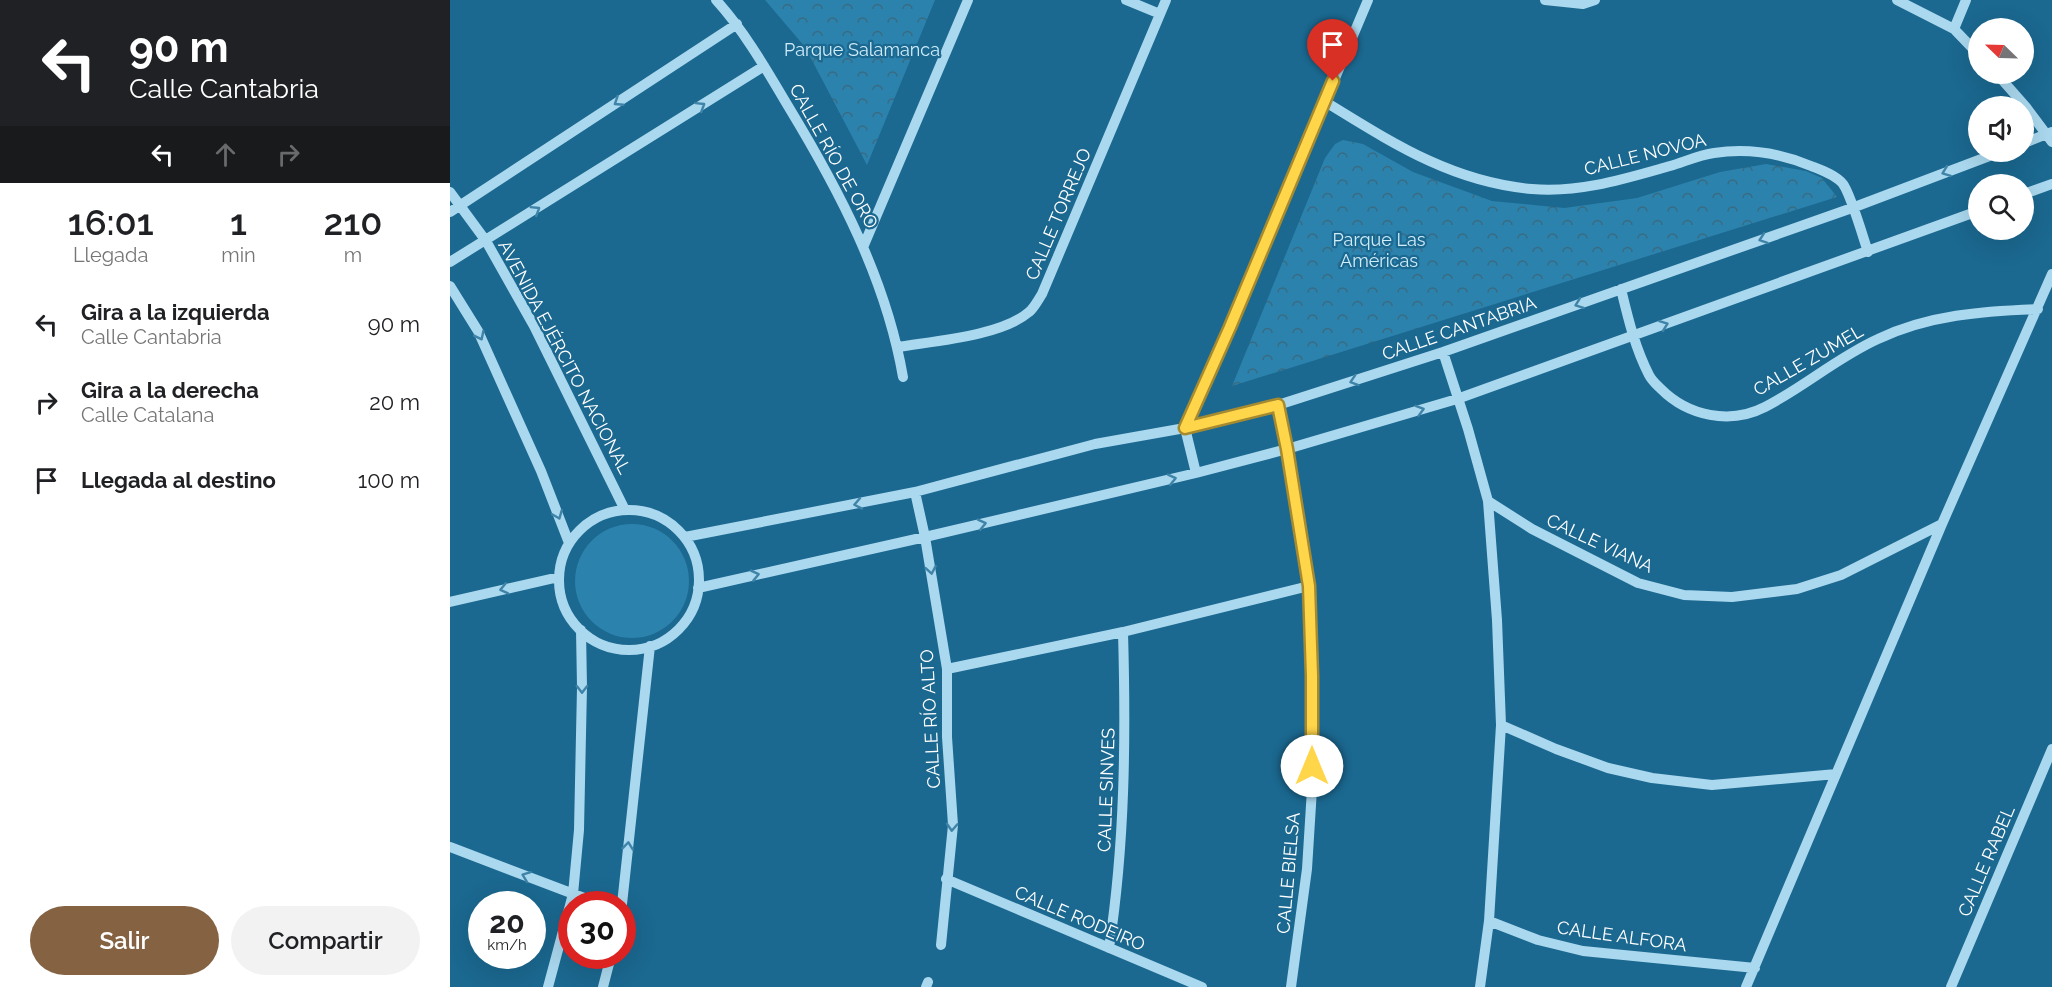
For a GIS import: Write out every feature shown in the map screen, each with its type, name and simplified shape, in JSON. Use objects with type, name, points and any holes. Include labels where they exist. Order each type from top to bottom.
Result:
[{"type":"street","name":"CALLE RÍO DE ORO","points":[[716,0],[737,24],[823,162],[864,245],[898,347],[903,377]]},
{"type":"street","points":[[864,245],[968,0]]},
{"type":"street","points":[[1126,0],[1160,14]]},
{"type":"street","name":"CALLE TORREJO","points":[[898,347],[985,332],[1012,323],[1029,312],[1046,285],[1166,0]]},
{"type":"street","points":[[1196,473],[1185,428],[1368,0]]},
{"type":"street","points":[[1545,0],[1584,2],[1595,0]]},
{"type":"street","points":[[1897,0],[1954,29],[1968,44]]},
{"type":"street","points":[[1954,29],[1966,0]]},
{"type":"street","points":[[450,212],[737,24]]},
{"type":"street","points":[[450,262],[764,66]]},
{"type":"street","points":[[2006,84],[2050,136],[2034,140]]},
{"type":"street","name":"CALLE NOVOA","points":[[1324,101],[1398,147],[1423,159],[1497,183],[1532,189],[1576,189],[1612,182],[1711,153],[1734,151],[1779,155],[1824,171],[1843,183],[1852,208]]},
{"type":"street","name":"CALLE CANTABRIA","points":[[684,537],[915,492],[1095,444],[1185,428],[1278,405],[1443,352],[1852,208],[1974,162]]},
{"type":"street","points":[[2034,190],[2052,184]]},
{"type":"street","name":"AVENIDA EJÉRCITO NACIONAL","points":[[450,192],[486,241],[534,326],[625,510]]},
{"type":"street","points":[[1852,208],[1868,252]]},
{"type":"street","points":[[698,588],[925,537],[1196,473],[1287,449],[1457,399],[1968,215]]},
{"type":"street","points":[[1746,987],[1942,524],[2052,274]]},
{"type":"street","points":[[450,286],[478,331],[525,435],[569,543]]},
{"type":"street","name":"CALLE ZUMEL","points":[[1621,289],[1633,336],[1650,378],[1670,398],[1689,410],[1712,416],[1737,416],[1764,408],[1838,359],[1879,338],[1926,321],[1984,311],[2038,309]]},
{"type":"street","points":[[1443,352],[1488,501],[1497,620],[1501,725],[1489,921],[1480,987]]},
{"type":"street","name":"CALLE BIELSA","points":[[1278,405],[1309,586],[1312,676],[1312,789],[1307,869],[1291,987]]},
{"type":"street","name":"CALLE RÍO ALTO","points":[[915,492],[925,537],[947,669],[947,737],[953,825],[941,945]]},
{"type":"street","name":"CALLE VIANA","points":[[1488,501],[1532,529],[1638,583],[1684,594],[1708,596],[1732,597],[1797,589],[1841,575],[1942,524]]},
{"type":"street","points":[[625,510],[648,512],[668,522],[684,537],[693,553],[698,570],[698,588],[694,603],[682,623],[664,639],[650,646],[632,649],[613,648],[596,641],[574,623],[564,606],[559,577],[561,566],[569,543],[593,519],[625,510]]},
{"type":"street","points":[[450,602],[559,577]]},
{"type":"street","points":[[947,669],[1123,632],[1309,586]]},
{"type":"street","points":[[573,891],[579,830],[581,630]]},
{"type":"street","name":"CALLE SINVES","points":[[1109,948],[1122,841],[1126,729],[1123,632]]},
{"type":"street","points":[[623,891],[650,646]]},
{"type":"street","points":[[1501,725],[1608,768],[1652,778],[1712,785],[1836,774]]},
{"type":"street","name":"CALLE RABEL","points":[[1951,987],[2052,749]]},
{"type":"street","points":[[450,847],[565,891]]},
{"type":"street","name":"CALLE RODEIRO","points":[[946,879],[1202,987]]},
{"type":"street","name":"CALLE ALFORA","points":[[1489,921],[1538,940],[1582,951],[1755,968]]},
{"type":"street","points":[[548,987],[558,950]]},
{"type":"street","points":[[603,987],[608,969]]},
{"type":"green space","name":"Parque Salamanca","points":[[765,0],[935,0],[867,165],[805,47]]},
{"type":"green space","name":"Parque Las Américas","points":[[1343,140],[1363,144],[1413,172],[1492,201],[1564,208],[1637,198],[1720,172],[1766,164],[1806,171],[1822,178],[1837,197],[1232,386],[1325,158],[1335,144]]},
{"type":"green space","points":[[632,524],[654,529],[672,541],[684,559],[689,581],[684,603],[672,621],[654,633],[632,638],[610,633],[592,621],[580,603],[575,581],[580,559],[592,541],[610,529]]},
{"type":"route","points":[[1312,766],[1309,586],[1278,405],[1185,428],[1333,81]]}]
